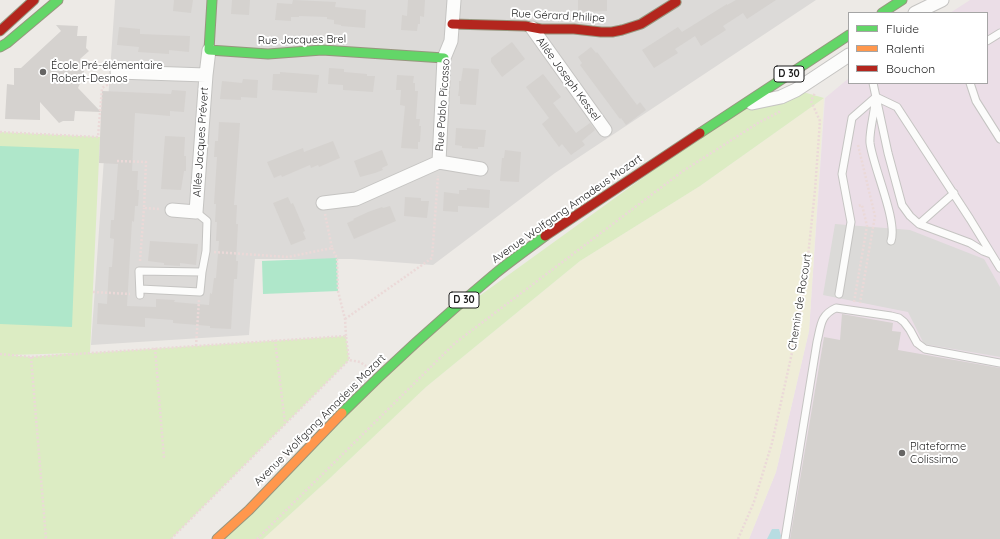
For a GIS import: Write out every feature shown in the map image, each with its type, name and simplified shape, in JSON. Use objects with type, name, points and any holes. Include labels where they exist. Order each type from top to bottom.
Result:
[{"type":"main road","points":[[0,32],[34,0]]},
{"type":"main road","points":[[0,47],[7,43],[58,0]]},
{"type":"main road","points":[[209,50],[212,0]]},
{"type":"main road","points":[[884,12],[902,0]]},
{"type":"main road","name":"Rue Gérard Philipe","points":[[452,24],[524,26],[532,28],[573,29],[602,32],[627,29],[650,20],[677,1]]},
{"type":"main road","name":"Avenue Wolfgang Amadeus Mozart","points":[[218,539],[249,510],[311,444],[380,375],[497,272],[555,229],[848,36]]},
{"type":"main road","name":"Rue Jacques Brel","points":[[209,50],[268,54],[322,50],[444,58]]},
{"type":"street","name":"Rue Pablo Picasso","points":[[439,162],[444,58],[451,41],[454,0]]},
{"type":"street","points":[[917,12],[942,0]]},
{"type":"street","name":"Allée Joseph Kessel","points":[[532,28],[605,130]]},
{"type":"street","name":"Allée Jacques Prévert","points":[[172,210],[196,212],[209,50]]},
{"type":"street","points":[[745,104],[781,98],[796,90],[848,56]]},
{"type":"street","points":[[117,72],[206,75]]},
{"type":"street","points":[[323,203],[356,199],[439,162],[481,170]]},
{"type":"lane","points":[[988,40],[1000,33]]},
{"type":"lane","points":[[873,84],[888,153],[902,205],[910,216],[919,224],[970,243],[991,254]]},
{"type":"lane","points":[[970,84],[976,101],[1000,139]]},
{"type":"lane","points":[[876,97],[897,107],[1000,268]]},
{"type":"lane","points":[[839,294],[851,222],[842,174],[852,118],[876,97]]},
{"type":"lane","points":[[876,97],[870,141],[873,157],[891,219],[891,242]]},
{"type":"lane","points":[[919,224],[954,194]]},
{"type":"lane","points":[[196,212],[207,221],[206,251],[200,292],[140,292],[139,271],[202,272]]},
{"type":"lane","points":[[785,539],[817,342],[823,318],[829,311],[836,308],[848,309],[899,318],[910,330],[916,343],[925,349],[1000,363]]},
{"type":"path","points":[[0,132],[98,137],[102,88],[113,82],[117,72]]},
{"type":"path","points":[[808,97],[811,100],[818,89]]},
{"type":"path","name":"Chemin de Rocourt","points":[[738,539],[754,502],[772,443],[799,321],[807,266],[815,190],[820,121],[811,100]]},
{"type":"path","points":[[257,539],[455,343],[684,171],[758,123],[786,108]]},
{"type":"path","points":[[859,140],[858,148],[875,216],[859,311]]},
{"type":"path","points":[[117,161],[146,162],[139,271]]},
{"type":"path","points":[[345,319],[432,258],[439,162]]},
{"type":"path","points":[[323,203],[332,248],[337,258],[338,291],[345,319],[349,360]]},
{"type":"path","points":[[848,309],[848,302],[854,302],[867,226],[862,205],[849,208]]},
{"type":"path","points":[[144,208],[172,210]]},
{"type":"path","points":[[206,251],[288,257],[332,248]]},
{"type":"path","points":[[93,292],[140,292]]},
{"type":"path","points":[[196,346],[200,292]]},
{"type":"path","points":[[0,354],[31,357],[346,336]]},
{"type":"path","points":[[275,340],[285,424]]},
{"type":"path","points":[[155,348],[164,458]]},
{"type":"path","points":[[31,357],[46,539]]},
{"type":"path","points":[[349,360],[360,362],[380,375]]},
{"type":"path","points":[[170,539],[349,360]]},
{"type":"shaded area","points":[[115,0],[816,0],[555,173],[433,265],[352,259],[255,259],[249,335],[91,345]]},
{"type":"shaded area","points":[[970,0],[1000,0],[1000,539],[749,539],[776,472],[809,331],[825,98],[848,79],[848,84],[988,84],[988,12],[952,12]]},
{"type":"shaded area","points":[[824,98],[809,331],[776,472],[749,539],[263,539],[426,387],[580,261],[700,186]]},
{"type":"shaded area","points":[[835,224],[910,230],[984,259],[1000,287],[1000,357],[924,344],[908,312],[823,295]]},
{"type":"green space","points":[[796,90],[824,98],[700,186],[580,261],[426,387],[263,539],[217,539],[417,341],[745,104]]},
{"type":"green space","points":[[0,132],[100,137],[90,353],[346,336],[349,360],[171,539],[0,539]],"holes":[[[76,353],[31,357],[10,355]]]},
{"type":"green space","points":[[0,146],[79,149],[72,327],[0,324]]},
{"type":"green space","points":[[337,258],[338,291],[263,294],[262,261]]},
{"type":"water","points":[[772,529],[779,529],[781,536],[780,539],[767,539]]},
{"type":"building","points":[[174,0],[193,0],[191,13],[173,11]]},
{"type":"building","points":[[232,0],[250,0],[249,15],[231,14]]},
{"type":"building","points":[[293,0],[336,2],[335,7],[366,10],[365,28],[334,24],[334,20],[327,19],[327,17],[299,16],[291,17],[291,21],[275,20],[277,3],[292,4]]},
{"type":"building","points":[[408,0],[425,0],[424,17],[420,16],[420,24],[418,24],[417,31],[401,30],[402,15],[407,16]]},
{"type":"building","points":[[578,0],[607,0],[607,11],[578,12]]},
{"type":"building","points":[[736,0],[776,0],[747,19],[743,13],[723,26],[726,30],[701,46],[695,36],[675,49],[678,53],[654,68],[642,50],[678,27],[682,32]]},
{"type":"building","name":"École Pré-élémentaire Robert-Desnos","points":[[56,25],[78,26],[77,36],[87,36],[86,48],[89,51],[80,59],[84,69],[84,75],[78,88],[101,112],[75,111],[74,121],[63,121],[59,123],[40,102],[40,120],[5,119],[7,84],[14,85],[14,68],[21,68],[61,31]]},
{"type":"building","points":[[119,27],[140,29],[140,34],[190,36],[189,52],[169,50],[169,54],[138,52],[139,47],[117,45]]},
{"type":"building","points":[[512,42],[525,59],[502,77],[491,62],[491,58]]},
{"type":"building","points":[[591,47],[596,53],[597,52],[637,105],[640,102],[646,110],[626,125],[580,65],[582,63],[578,57]]},
{"type":"building","points":[[329,68],[344,69],[344,72],[375,76],[373,92],[343,90],[343,85],[328,84]]},
{"type":"building","points":[[463,68],[479,69],[476,105],[460,104],[460,96],[458,96],[459,81],[461,81]]},
{"type":"building","points":[[280,72],[319,75],[317,93],[272,90],[273,74],[280,74]]},
{"type":"building","points":[[543,74],[561,97],[553,103],[576,133],[590,123],[595,130],[582,141],[585,145],[571,155],[562,144],[559,147],[542,124],[549,118],[526,87]]},
{"type":"building","points":[[397,75],[414,76],[413,83],[415,83],[415,91],[418,91],[416,119],[420,119],[419,126],[421,126],[418,149],[401,148],[405,106],[400,105],[401,90],[396,90]]},
{"type":"building","points":[[243,79],[258,80],[257,98],[241,97],[241,100],[220,99],[222,81],[242,83]]},
{"type":"building","points":[[172,90],[186,91],[184,112],[170,111],[170,116],[135,113],[132,171],[138,171],[137,190],[139,190],[138,206],[135,206],[134,222],[132,221],[127,306],[156,307],[156,299],[209,305],[210,293],[212,294],[214,278],[216,278],[219,241],[216,241],[217,222],[215,222],[216,204],[214,204],[217,157],[214,157],[215,141],[218,141],[219,122],[240,123],[234,205],[237,205],[236,224],[238,224],[236,261],[238,261],[237,279],[234,279],[231,329],[210,328],[210,326],[173,323],[173,320],[145,318],[145,327],[97,324],[98,303],[107,304],[109,267],[112,267],[114,239],[110,238],[111,220],[114,220],[118,164],[99,163],[102,91],[171,94]]},
{"type":"building","points":[[456,128],[486,130],[484,147],[478,147],[478,149],[462,148],[462,146],[455,145]]},
{"type":"building","points":[[165,136],[185,137],[184,156],[186,156],[186,171],[184,171],[181,190],[161,189]]},
{"type":"building","points":[[333,141],[340,158],[319,167],[318,165],[311,168],[310,165],[282,177],[281,175],[274,178],[267,162],[303,148],[304,152]]},
{"type":"building","points":[[382,150],[388,165],[382,168],[383,170],[360,177],[354,161]]},
{"type":"building","points":[[505,150],[521,152],[519,182],[500,181],[502,158],[504,158]]},
{"type":"building","points":[[467,188],[490,190],[489,208],[458,206],[458,212],[443,211],[444,192],[459,194],[459,190],[467,190]]},
{"type":"building","points":[[288,197],[291,204],[293,203],[305,231],[303,232],[306,239],[291,245],[273,203]]},
{"type":"building","points":[[405,197],[421,198],[421,201],[429,201],[427,218],[404,216]]},
{"type":"building","points":[[390,206],[396,221],[354,239],[347,223],[368,212]]},
{"type":"building","points":[[150,241],[198,244],[196,265],[180,263],[180,266],[164,265],[164,263],[148,261]]},
{"type":"building","name":"Plateforme Colissimo","points":[[842,314],[893,323],[892,331],[901,332],[898,350],[1000,368],[1000,539],[790,539],[824,337],[840,340]]},
{"type":"traffic: fast","points":[[0,47],[7,43],[58,0]]},
{"type":"traffic: fast","points":[[212,0],[209,50],[268,54],[322,50],[444,58]]},
{"type":"traffic: fast","points":[[884,12],[902,0]]},
{"type":"traffic: fast","points":[[700,133],[848,36]]},
{"type":"traffic: fast","points":[[342,413],[398,359],[456,307],[502,268],[545,236]]},
{"type":"traffic: slow","points":[[217,539],[249,510],[342,413]]},
{"type":"traffic: jam","points":[[0,31],[34,0]]},
{"type":"traffic: jam","points":[[452,24],[525,26],[541,29],[574,29],[612,32],[641,24],[676,2],[675,0]]},
{"type":"traffic: jam","points":[[545,236],[700,133]]},
{"type":"place","name":"École Pré-élémentaire Robert-Desnos","points":[[43,72]]},
{"type":"place","name":"Plateforme Colissimo","points":[[902,453]]}]
